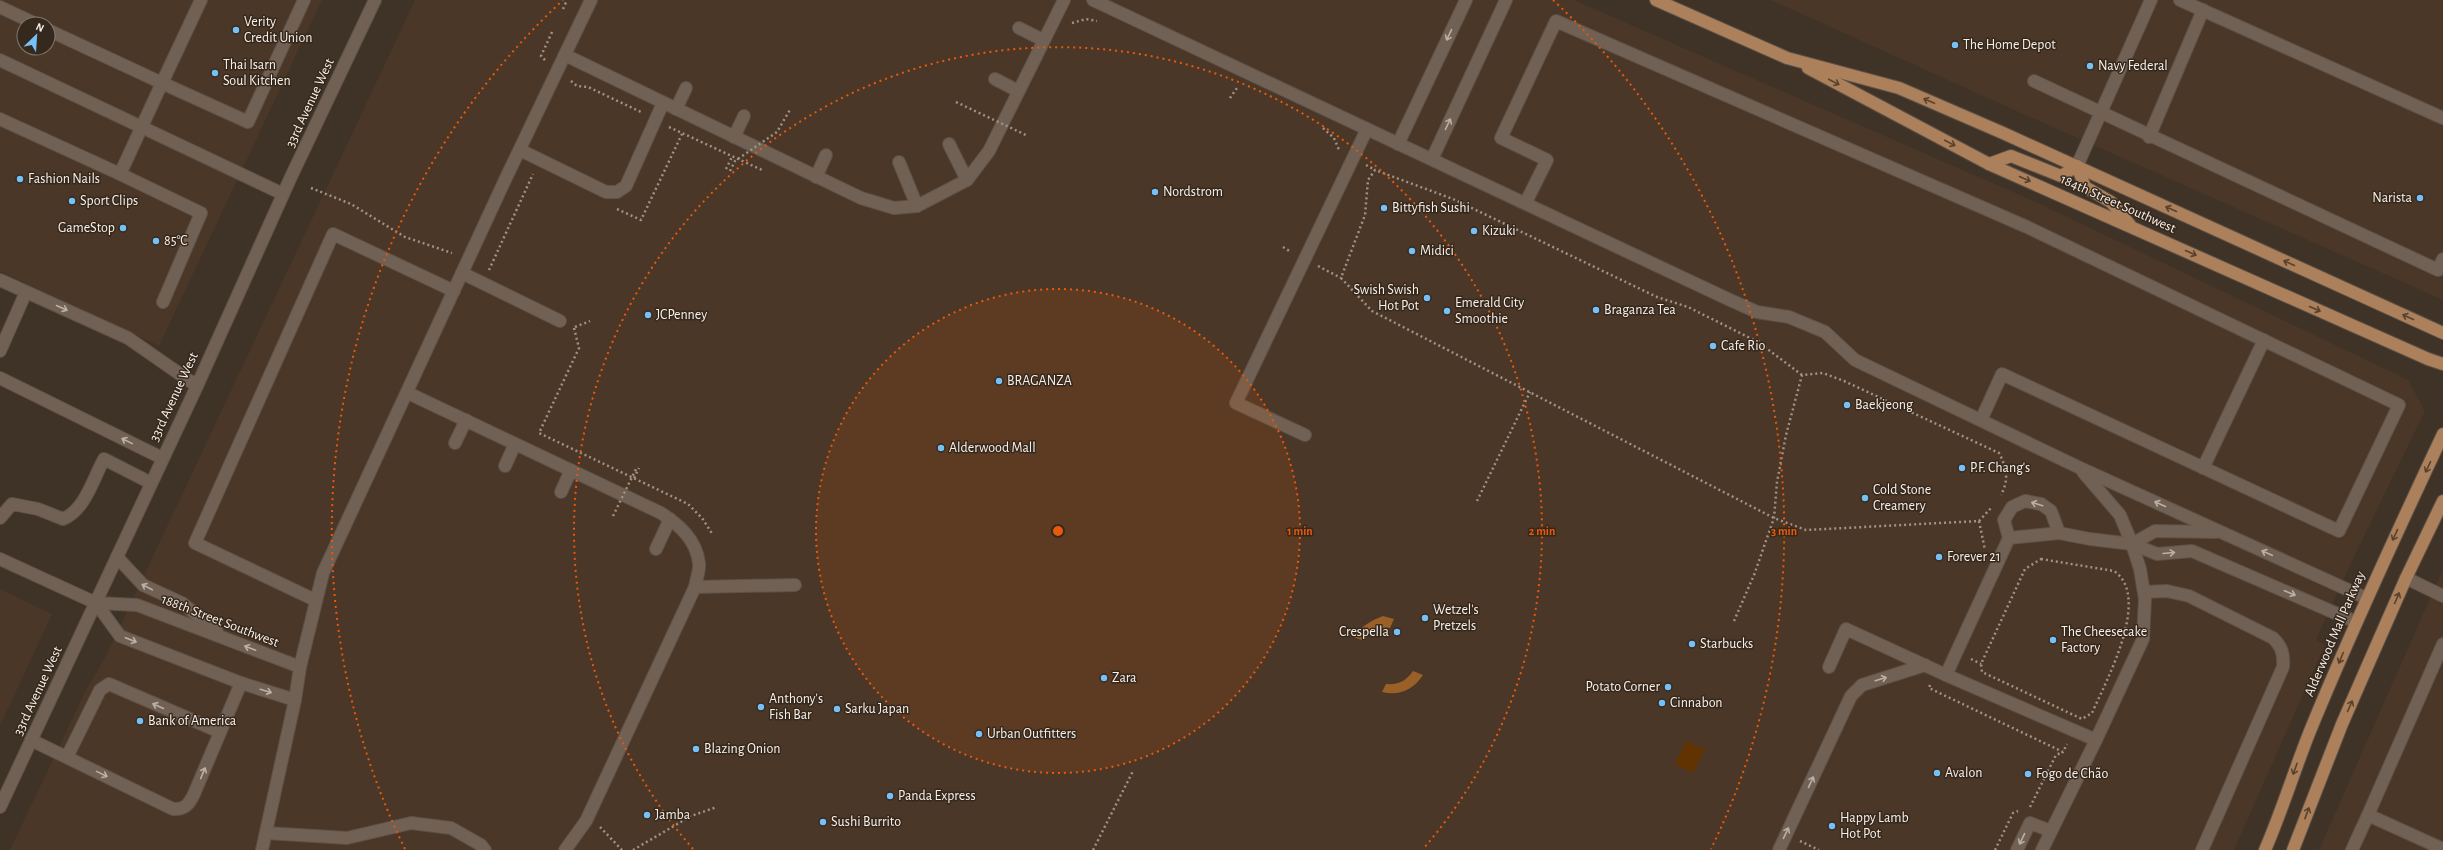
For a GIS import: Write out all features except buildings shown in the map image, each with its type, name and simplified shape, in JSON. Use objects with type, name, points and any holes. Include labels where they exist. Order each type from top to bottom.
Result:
[{"type":"main road","name":"184th Street Southwest","points":[[1656,0],[1788,58],[1989,164],[2428,360],[2443,364]]},
{"type":"main road","name":"184th Street Southwest","points":[[1788,58],[1899,88],[2077,166],[2443,333]]},
{"type":"main road","points":[[1989,164],[2011,156],[2061,176],[2077,166],[2085,187],[2111,202],[2130,226]]},
{"type":"main road","name":"Alderwood Mall Parkway","points":[[2265,850],[2282,811],[2297,764],[2366,598],[2443,434]]},
{"type":"main road","points":[[2293,850],[2325,764],[2406,578],[2443,501]]},
{"type":"street","points":[[120,174],[201,0]]},
{"type":"street","points":[[56,34],[248,122],[304,0]]},
{"type":"street","name":"33rd Avenue West","points":[[0,807],[197,386],[283,194],[375,0]]},
{"type":"street","points":[[262,850],[295,700],[300,667],[323,572],[408,393],[462,273],[592,0]]},
{"type":"street","points":[[565,55],[861,198],[894,208],[917,206],[967,180],[989,151],[1064,0]]},
{"type":"street","points":[[1093,0],[1398,144],[1526,202],[1757,312],[1789,317],[1825,332],[1855,360],[2078,467],[2366,598]]},
{"type":"street","points":[[1398,144],[1466,0]]},
{"type":"street","points":[[1432,159],[1506,0]]},
{"type":"street","points":[[2077,166],[2151,0]]},
{"type":"street","points":[[2180,0],[2443,118]]},
{"type":"street","points":[[0,7],[19,16]]},
{"type":"street","points":[[2149,137],[2202,10]]},
{"type":"street","points":[[1526,202],[1547,160],[1501,138],[1556,21],[2027,227],[2399,404],[2339,531],[2002,374],[1981,420]]},
{"type":"street","points":[[1019,28],[1043,40]]},
{"type":"street","points":[[0,60],[283,194]]},
{"type":"street","points":[[995,79],[1018,91]]},
{"type":"street","points":[[2034,81],[2149,137],[2438,270],[2443,259]]},
{"type":"street","points":[[676,109],[686,88]]},
{"type":"street","points":[[520,150],[606,192],[617,192],[626,186],[663,103]]},
{"type":"street","points":[[734,137],[744,116]]},
{"type":"street","points":[[0,119],[201,213],[163,302]]},
{"type":"street","points":[[1305,435],[1236,403],[1367,129]]},
{"type":"street","points":[[948,144],[967,180]]},
{"type":"street","points":[[816,176],[826,155]]},
{"type":"street","points":[[899,162],[917,206]]},
{"type":"street","points":[[315,600],[195,543],[333,234],[454,291]]},
{"type":"street","points":[[462,273],[560,321]]},
{"type":"street","points":[[0,280],[128,338],[197,386]]},
{"type":"street","points":[[0,351],[26,292]]},
{"type":"street","points":[[2203,468],[2264,340]]},
{"type":"street","points":[[0,378],[162,458]]},
{"type":"street","points":[[408,393],[571,470],[670,519],[681,527],[693,544],[699,563],[695,587],[586,821],[565,850]]},
{"type":"street","points":[[455,443],[466,420]]},
{"type":"street","points":[[505,466],[515,444]]},
{"type":"street","points":[[0,518],[12,504],[38,509],[63,519],[72,516],[83,501],[104,459],[151,483]]},
{"type":"street","points":[[2042,850],[2096,740],[2143,639],[2144,592],[2140,569],[2132,544],[2120,515],[2078,467]]},
{"type":"street","points":[[561,492],[571,470]]},
{"type":"street","points":[[1946,675],[2009,538],[2004,520],[2012,507],[2025,501],[2041,504],[2051,512],[2059,533]]},
{"type":"street","points":[[656,549],[670,519]]},
{"type":"street","points":[[2132,544],[2155,531],[2221,532]]},
{"type":"street","points":[[2009,538],[2059,533],[2090,539],[2132,544],[2157,554],[2192,551],[2356,622]]},
{"type":"street","points":[[117,557],[143,585],[182,603],[226,639]]},
{"type":"street","name":"188th Street Southwest","points":[[0,558],[96,603],[137,605],[300,667]]},
{"type":"street","points":[[2406,578],[2443,596]]},
{"type":"street","points":[[695,587],[795,585]]},
{"type":"street","points":[[2144,592],[2166,591],[2189,596],[2273,638],[2280,646],[2284,656],[2283,667],[2202,850]]},
{"type":"street","name":"188th Street Southwest","points":[[96,603],[120,636],[241,683],[295,700]]},
{"type":"street","points":[[1829,666],[1846,629],[1946,675],[2096,740]]},
{"type":"street","points":[[2352,850],[2443,644]]},
{"type":"street","points":[[1779,850],[1851,696],[1862,685],[1925,665]]},
{"type":"street","points":[[31,740],[173,809],[180,809],[188,805],[194,794],[241,683]]},
{"type":"street","points":[[67,757],[100,690],[110,684],[220,732]]},
{"type":"street","points":[[2368,815],[2443,849]]},
{"type":"street","points":[[2017,850],[2030,823],[2051,830]]},
{"type":"street","points":[[266,833],[347,838],[411,824],[451,828],[481,845],[485,850]]},
{"type":"path","points":[[563,9],[567,0]]},
{"type":"path","points":[[1069,25],[1073,21],[1086,19],[1099,22]]},
{"type":"path","points":[[547,61],[541,56],[553,30]]},
{"type":"path","points":[[571,81],[577,86],[588,87],[643,113]]},
{"type":"path","points":[[1230,84],[1244,91]]},
{"type":"path","points":[[1230,98],[1237,88]]},
{"type":"path","points":[[956,102],[1028,136]]},
{"type":"path","points":[[730,172],[735,161],[777,132],[791,108]]},
{"type":"path","points":[[663,123],[768,173]]},
{"type":"path","points":[[1317,125],[1334,138],[1338,150],[1375,170],[1453,199],[1657,297],[1688,307],[1758,342],[1802,375],[1822,373],[1844,381],[1999,453],[2006,468],[2006,486],[1997,500]]},
{"type":"path","points":[[1015,135],[1018,128]]},
{"type":"path","points":[[726,169],[732,157]]},
{"type":"path","points":[[1375,170],[1368,180],[1365,215],[1341,278],[1372,311],[1774,518],[1806,530],[1979,521],[1993,506]]},
{"type":"path","points":[[311,188],[351,204],[405,237],[452,253]]},
{"type":"path","points":[[574,328],[579,348],[539,433],[688,504],[702,518],[713,535]]},
{"type":"path","points":[[1734,621],[1774,518],[1777,482],[1786,435],[1802,375]]},
{"type":"path","points":[[1477,501],[1530,392]]},
{"type":"path","points":[[613,516],[638,467],[634,478]]},
{"type":"path","points":[[1979,521],[1985,550],[1982,557]]},
{"type":"path","points":[[1967,657],[1980,664],[1982,672],[2082,720],[2092,713],[2128,626],[2127,588],[2123,576],[2114,571],[2041,559],[2025,569],[1980,664]]},
{"type":"path","points":[[1931,678],[1929,688],[2063,752]]},
{"type":"path","points":[[1995,850],[2013,813],[2030,807],[2056,755],[2063,752],[2067,743]]},
{"type":"path","points":[[1094,850],[1133,771]]},
{"type":"path","points":[[633,850],[691,816],[716,807]]},
{"type":"path","points":[[601,828],[622,850]]},
{"type":"shaded area","points":[[0,0],[322,0],[159,346],[0,271]]},
{"type":"shaded area","name":"Alderwood Mall","points":[[415,0],[1574,0],[2040,204],[2396,374],[2408,380],[2425,411],[2352,561],[2316,640],[2325,645],[2234,850],[10,850],[85,692],[107,654]]},
{"type":"shaded area","points":[[1771,0],[2443,0],[2443,300],[2001,104]]},
{"type":"shaded area","points":[[2443,569],[2443,850],[2319,850]]},
{"type":"shaded area","points":[[0,589],[52,614],[0,726]]},
{"type":"shaded area","points":[[1383,616],[1394,619],[1390,628],[1375,630],[1364,641],[1354,637],[1367,624]]},
{"type":"shaded area","points":[[1413,671],[1423,675],[1415,685],[1406,691],[1395,693],[1382,692],[1386,684],[1402,682]]},
{"type":"shaded area","points":[[1686,741],[1705,749],[1693,773],[1675,764]]},
{"type":"place","name":"Verity Credit Union","points":[[236,30]]},
{"type":"place","name":"The Home Depot","points":[[1955,45]]},
{"type":"place","name":"Navy Federal","points":[[2090,66]]},
{"type":"place","name":"Thai Isarn Soul Kitchen","points":[[215,73]]},
{"type":"place","name":"Fashion Nails","points":[[20,179]]},
{"type":"place","name":"Nordstrom","points":[[1155,192]]},
{"type":"place","name":"Narista","points":[[2420,198]]},
{"type":"place","name":"Sport Clips","points":[[72,201]]},
{"type":"place","name":"Bittyfish Sushi","points":[[1384,208]]},
{"type":"place","name":"GameStop","points":[[123,228]]},
{"type":"place","name":"Kizuki","points":[[1474,231]]},
{"type":"place","name":"85°C","points":[[156,241]]},
{"type":"place","name":"Midici","points":[[1412,251]]},
{"type":"place","name":"Swish Swish Hot Pot","points":[[1427,298]]},
{"type":"place","name":"Braganza Tea","points":[[1596,310]]},
{"type":"place","name":"Emerald City Smoothie","points":[[1447,311]]},
{"type":"place","name":"JCPenney","points":[[648,315]]},
{"type":"place","name":"Cafe Rio","points":[[1713,346]]},
{"type":"place","name":"BRAGANZA","points":[[999,381]]},
{"type":"place","name":"Baekjeong","points":[[1847,405]]},
{"type":"place","name":"Alderwood Mall","points":[[941,448]]},
{"type":"place","name":"P.F. Chang's","points":[[1962,468]]},
{"type":"place","name":"Cold Stone Creamery","points":[[1865,498]]},
{"type":"place","name":"Forever 21","points":[[1939,557]]},
{"type":"place","name":"Wetzel's Pretzels","points":[[1425,618]]},
{"type":"place","name":"Crespella","points":[[1397,632]]},
{"type":"place","name":"The Cheesecake Factory","points":[[2053,640]]},
{"type":"place","name":"Starbucks","points":[[1692,644]]},
{"type":"place","name":"Zara","points":[[1104,678]]},
{"type":"place","name":"Potato Corner","points":[[1668,687]]},
{"type":"place","name":"Cinnabon","points":[[1662,703]]},
{"type":"place","name":"Anthony's Fish Bar","points":[[761,707]]},
{"type":"place","name":"Sarku Japan","points":[[837,709]]},
{"type":"place","name":"Bank of America","points":[[140,721]]},
{"type":"place","name":"Urban Outfitters","points":[[979,734]]},
{"type":"place","name":"Blazing Onion","points":[[696,749]]},
{"type":"place","name":"Avalon","points":[[1937,773]]},
{"type":"place","name":"Fogo de Chão","points":[[2028,774]]},
{"type":"place","name":"Panda Express","points":[[890,796]]},
{"type":"place","name":"Jamba","points":[[647,815]]},
{"type":"place","name":"Sushi Burrito","points":[[823,822]]},
{"type":"place","name":"Happy Lamb Hot Pot","points":[[1832,826]]}]
